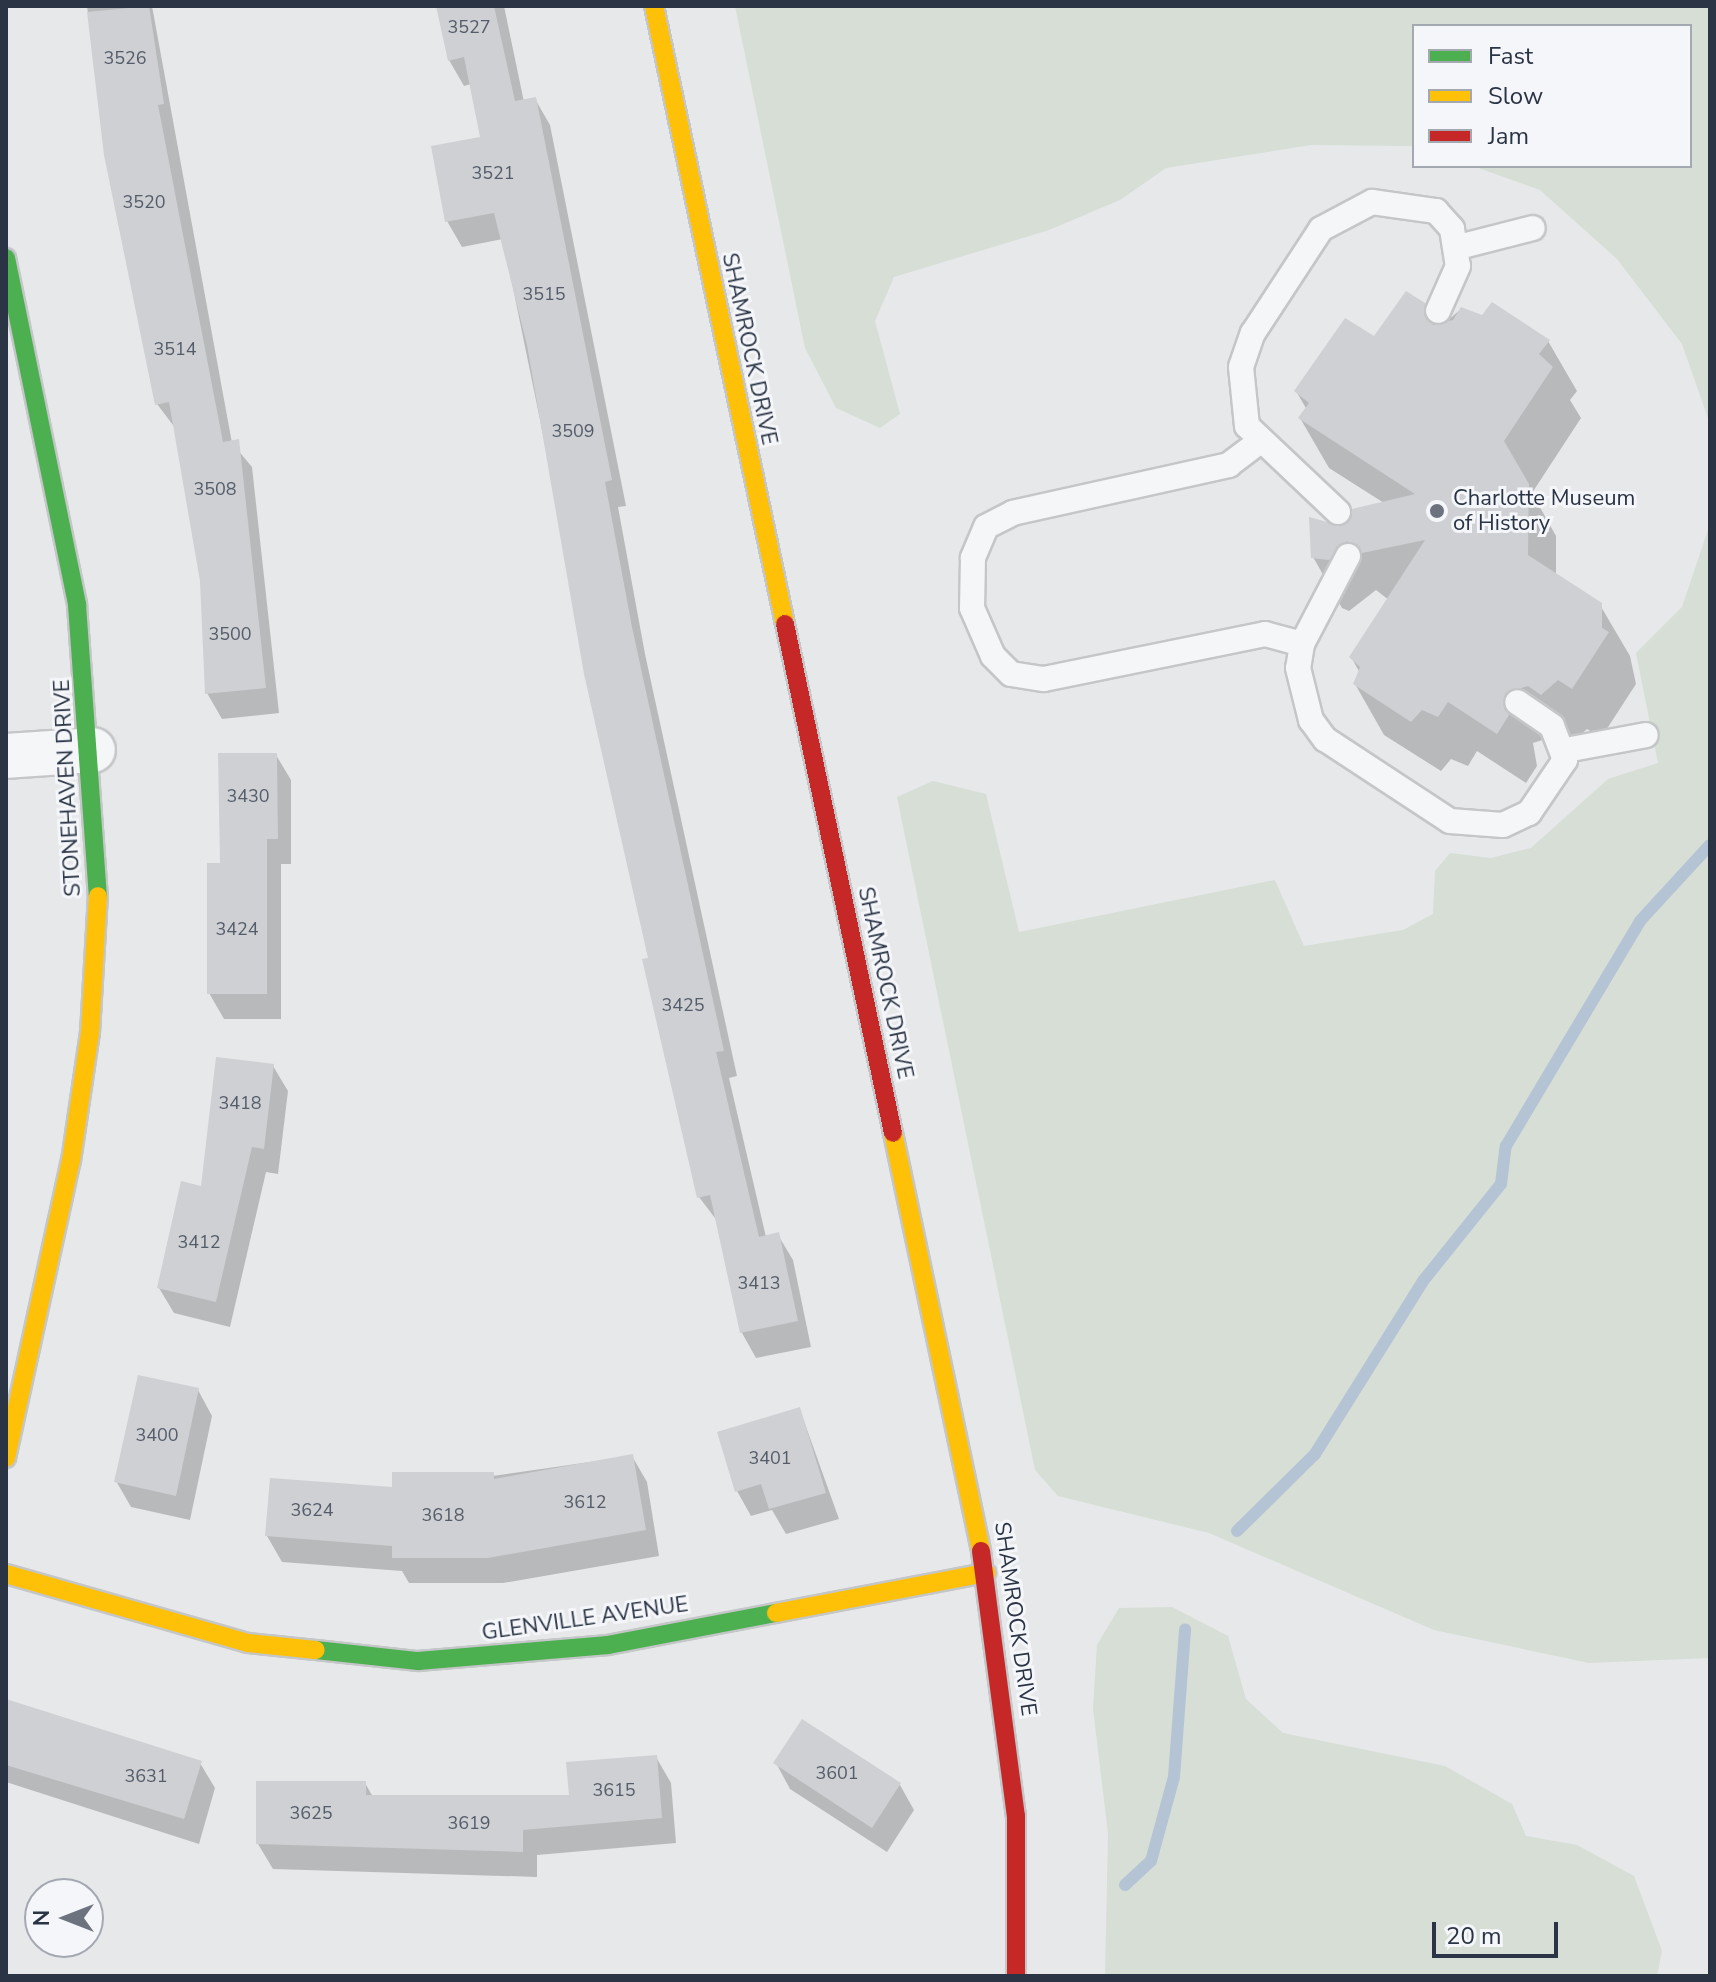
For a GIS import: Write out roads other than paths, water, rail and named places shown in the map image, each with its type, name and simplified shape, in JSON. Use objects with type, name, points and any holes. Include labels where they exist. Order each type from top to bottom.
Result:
[{"type":"street","name":"SHAMROCK DRIVE","points":[[654,6],[986,1573],[1016,1816],[1016,1976]]},
{"type":"street","name":"STONEHAVEN DRIVE","points":[[6,258],[77,605],[93,750],[100,863],[90,1033],[71,1161],[6,1458]]},
{"type":"street","points":[[6,756],[93,750]]},
{"type":"street","name":"GLENVILLE AVENUE","points":[[6,1574],[248,1643],[418,1661],[608,1645],[986,1573]]},
{"type":"lane","points":[[1338,512],[1259,442],[1241,404],[1241,367],[1253,333],[1321,229],[1343,211],[1403,202],[1436,211],[1459,247]]},
{"type":"lane","points":[[1459,247],[1533,228]]},
{"type":"lane","points":[[1438,311],[1459,247]]},
{"type":"lane","points":[[1259,442],[1229,465],[1013,513],[986,527],[973,558],[972,608],[993,656],[1011,674],[1044,679],[1265,634],[1302,644]]},
{"type":"lane","points":[[1348,556],[1302,644],[1302,698],[1325,739],[1450,821],[1478,828],[1529,813],[1547,794],[1566,750]]},
{"type":"lane","points":[[1517,702],[1552,726],[1566,750]]},
{"type":"lane","points":[[1566,750],[1646,735]]},
{"type":"waterway","points":[[1237,1531],[1315,1454],[1423,1281],[1501,1184],[1506,1146],[1640,921],[1710,845]]},
{"type":"waterway","points":[[1125,1885],[1151,1861],[1174,1777],[1185,1629]]},
{"type":"place","name":"Charlotte Museum of History","points":[[1437,511]]}]
